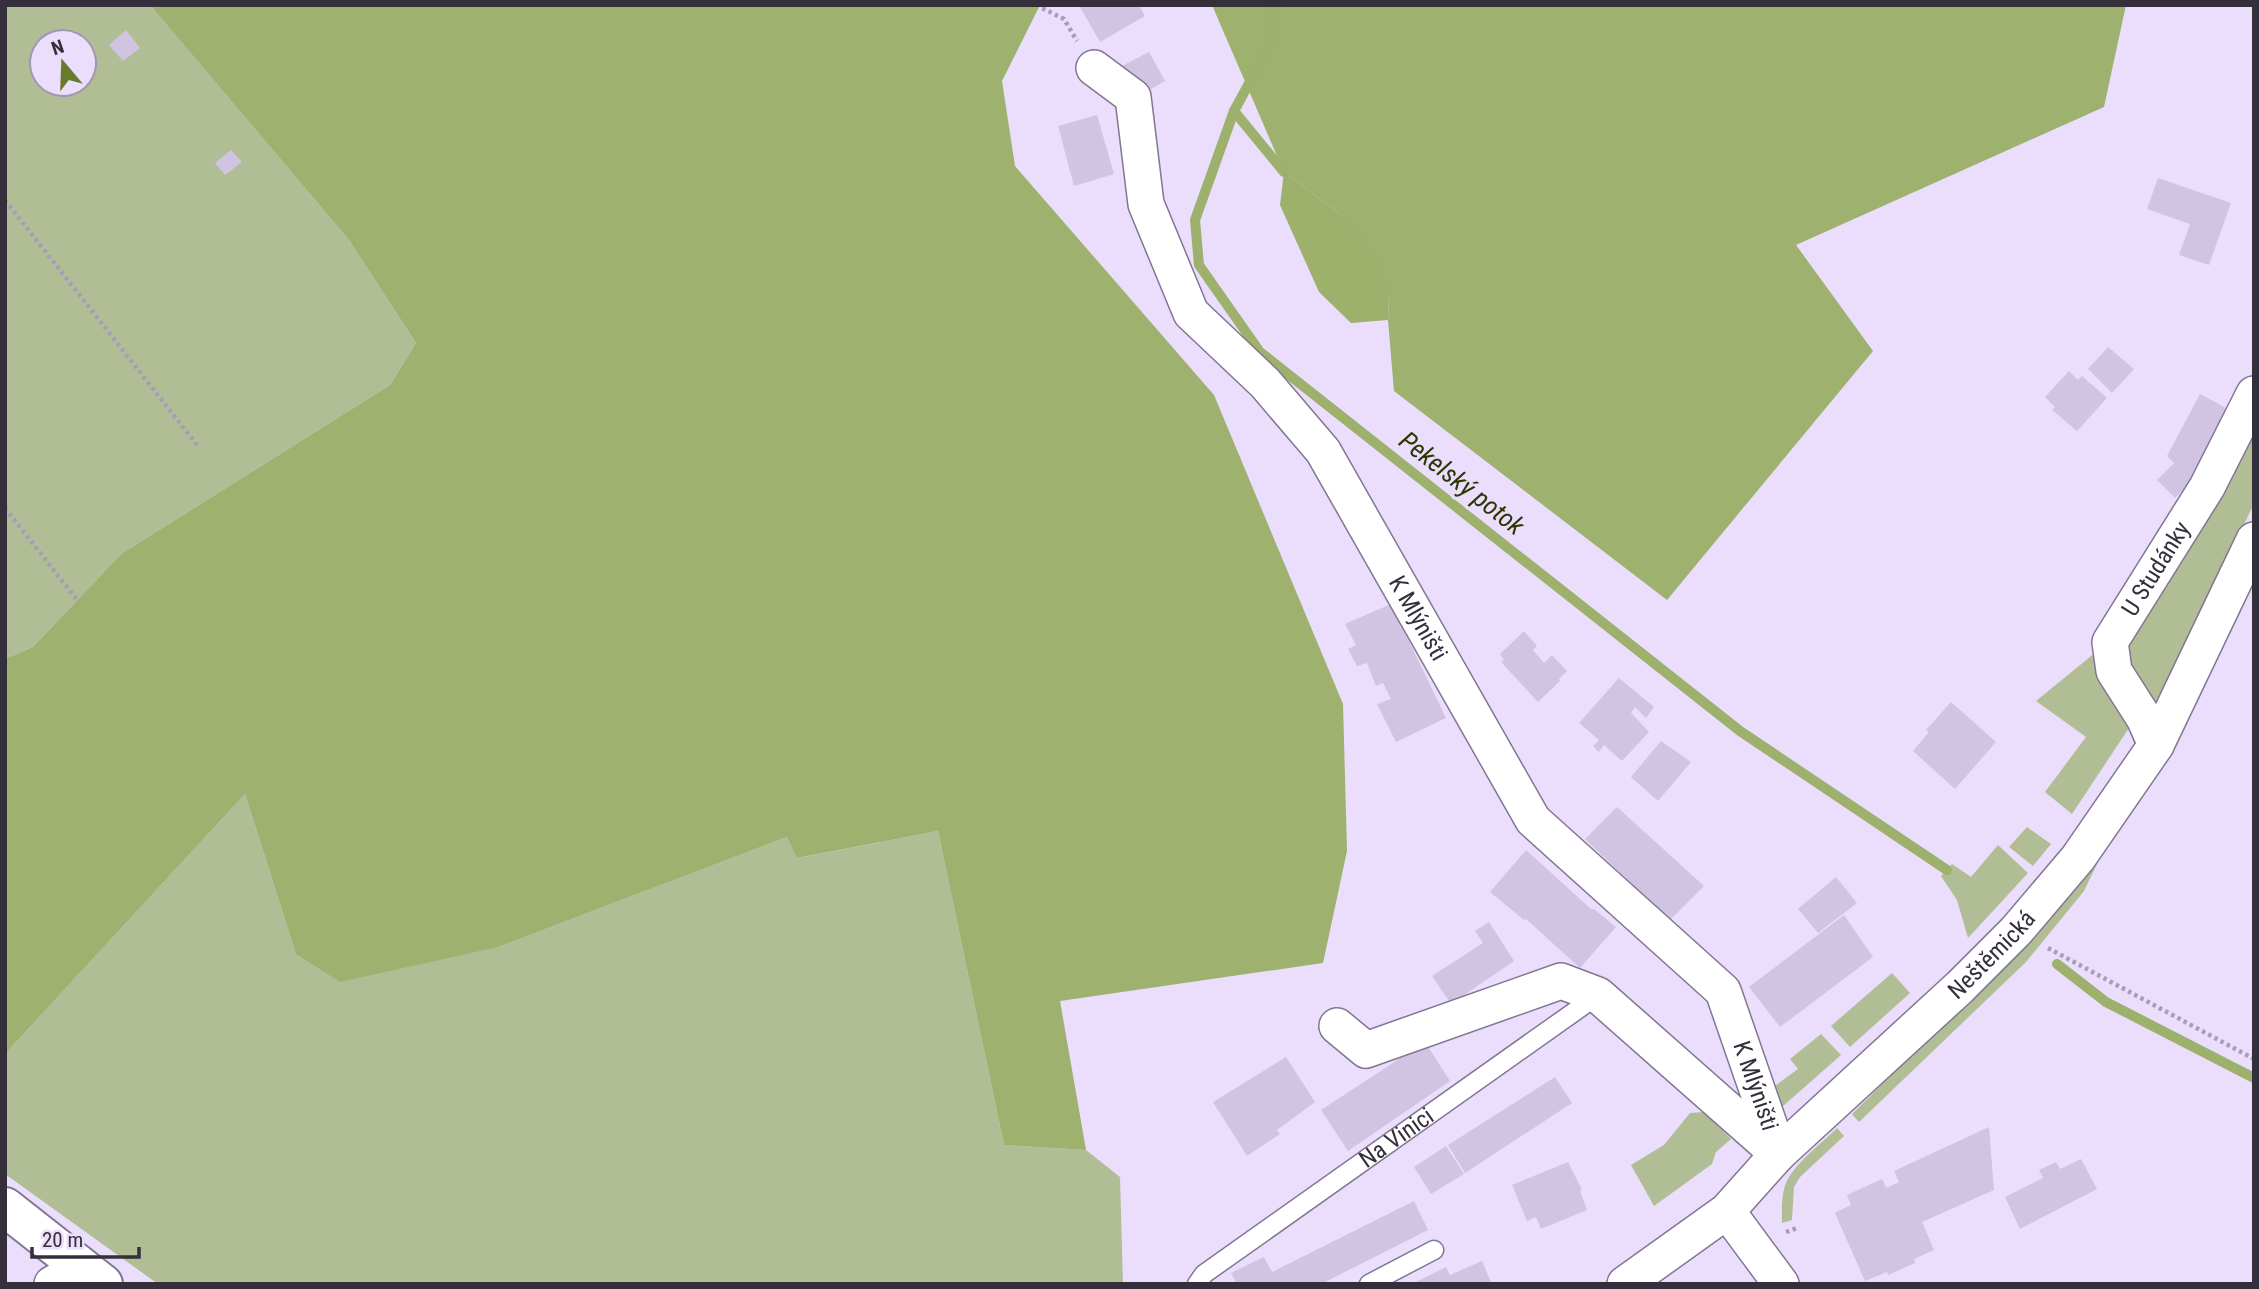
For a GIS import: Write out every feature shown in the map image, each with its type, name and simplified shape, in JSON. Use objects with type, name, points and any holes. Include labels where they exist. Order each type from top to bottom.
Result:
[{"type":"street","name":"K Mlýništi","points":[[1094,68],[1133,97],[1146,204],[1191,313],[1265,383],[1323,451],[1533,820],[1723,991],[1777,1154]]},
{"type":"street","name":"U Studánky","points":[[2156,745],[2144,718],[2114,671],[2110,642],[2207,487],[2254,394]]},
{"type":"street","name":"Neštěmická","points":[[1625,1284],[1727,1211],[1777,1154],[1960,987],[2016,931],[2078,858],[2156,745],[2254,540]]},
{"type":"street","points":[[1337,1026],[1366,1050],[1561,981],[1598,995],[1777,1154]]},
{"type":"street","points":[[5,1207],[79,1279]]},
{"type":"street","points":[[1727,1211],[1781,1284]]},
{"type":"lane","name":"Na Vinici","points":[[1197,1284],[1204,1274],[1598,995]]},
{"type":"lane","points":[[1369,1284],[1434,1250]]},
{"type":"path","points":[[1036,5],[1063,19],[1094,68]]},
{"type":"path","points":[[5,200],[197,444]]},
{"type":"path","points":[[5,508],[78,601]]},
{"type":"path","points":[[2047,947],[2254,1059]]},
{"type":"shaded area","points":[[5,5],[150,5],[349,240],[416,343],[390,385],[121,554],[33,647],[5,659]]},
{"type":"shaded area","points":[[150,5],[1040,5],[1002,81],[1015,166],[1214,395],[1343,704],[1347,851],[1323,963],[1060,1001],[1086,1150],[1004,1145],[938,831],[797,858],[787,837],[498,947],[340,982],[296,954],[245,794],[5,1054],[5,659],[33,647],[121,554],[390,385],[416,343],[349,240]]},
{"type":"shaded area","points":[[1212,5],[2126,5],[2104,107],[1796,245],[1873,351],[1667,600],[1394,391],[1388,320],[1389,295],[1344,217],[1284,172]]},
{"type":"shaded area","points":[[1284,172],[1344,217],[1378,256],[1389,295],[1388,320],[1351,323],[1319,292],[1280,205]]},
{"type":"shaded area","points":[[2254,421],[2254,504],[2156,701],[2145,704],[2122,670],[2130,620]]},
{"type":"shaded area","points":[[2101,648],[2131,725],[2072,814],[2045,792],[2086,737],[2036,701]]},
{"type":"shaded area","points":[[245,794],[296,954],[498,947],[787,837],[798,858],[938,831],[1004,1145],[1086,1150],[1120,1177],[1123,1284],[158,1284],[5,1174],[5,1054]]},
{"type":"shaded area","points":[[2027,827],[2051,844],[2033,866],[2009,847]]},
{"type":"shaded area","points":[[2110,837],[2084,891],[2026,962],[1859,1122],[1852,1114],[2018,950]]},
{"type":"shaded area","points":[[1998,845],[2028,873],[1968,938],[1957,900],[1941,876],[1952,864],[1971,877]]},
{"type":"shaded area","points":[[1892,973],[1910,993],[1850,1047],[1831,1026]]},
{"type":"shaded area","points":[[1821,1034],[1841,1055],[1782,1107],[1773,1101],[1772,1088],[1798,1069],[1790,1059]]},
{"type":"shaded area","points":[[1704,1112],[1731,1139],[1716,1152],[1712,1164],[1654,1206],[1631,1165],[1664,1145],[1690,1113]]},
{"type":"shaded area","points":[[1837,1128],[1844,1136],[1800,1177],[1794,1187],[1792,1220],[1782,1223],[1783,1192],[1790,1176]]},
{"type":"building","points":[[1079,5],[1139,5],[1145,16],[1100,42]]},
{"type":"building","points":[[126,30],[140,48],[123,61],[109,45]]},
{"type":"building","points":[[1149,52],[1165,81],[1137,97],[1120,67]]},
{"type":"building","points":[[1097,115],[1114,174],[1074,186],[1058,126]]},
{"type":"building","points":[[231,150],[242,162],[225,175],[215,163]]},
{"type":"building","points":[[2158,178],[2231,203],[2209,265],[2179,255],[2190,224],[2147,209]]},
{"type":"building","points":[[2108,347],[2134,369],[2112,393],[2088,369]]},
{"type":"building","points":[[2069,371],[2078,380],[2082,376],[2107,398],[2077,431],[2052,410],[2055,407],[2045,397]]},
{"type":"building","points":[[2200,394],[2230,410],[2192,481],[2175,498],[2157,480],[2174,463],[2167,456]]},
{"type":"building","points":[[1391,604],[1446,718],[1396,742],[1377,704],[1391,699],[1383,683],[1376,686],[1367,663],[1357,666],[1348,649],[1356,645],[1345,624]]},
{"type":"building","points":[[1524,631],[1537,646],[1533,650],[1544,663],[1552,655],[1567,671],[1538,702],[1501,662],[1504,660],[1500,654]]},
{"type":"building","points":[[1619,678],[1654,707],[1646,718],[1635,707],[1631,713],[1649,732],[1622,761],[1604,745],[1599,752],[1593,746],[1599,740],[1579,723]]},
{"type":"building","points":[[1951,702],[1996,742],[1955,789],[1913,751],[1929,732],[1926,730]]},
{"type":"building","points":[[1661,741],[1691,762],[1658,801],[1631,777]]},
{"type":"building","points":[[1617,807],[1704,886],[1670,920],[1585,839]]},
{"type":"building","points":[[1526,850],[1591,909],[1616,927],[1580,968],[1526,919],[1490,892]]},
{"type":"building","points":[[1836,877],[1857,903],[1818,933],[1798,909]]},
{"type":"building","points":[[1844,915],[1873,957],[1780,1027],[1749,987]]},
{"type":"building","points":[[1489,922],[1514,961],[1451,1004],[1432,976],[1483,943],[1475,931]]},
{"type":"building","points":[[1425,1042],[1450,1081],[1348,1151],[1321,1110]]},
{"type":"building","points":[[1286,1057],[1315,1102],[1277,1130],[1280,1134],[1247,1156],[1213,1102]]},
{"type":"building","points":[[1555,1077],[1572,1103],[1465,1173],[1448,1145]]},
{"type":"building","points":[[1989,1127],[1994,1190],[1922,1222],[1934,1250],[1914,1259],[1915,1263],[1888,1275],[1887,1272],[1865,1281],[1835,1213],[1851,1205],[1847,1195],[1882,1179],[1886,1188],[1899,1182],[1894,1171]]},
{"type":"building","points":[[1446,1146],[1464,1174],[1431,1194],[1414,1167]]},
{"type":"building","points":[[2081,1159],[2097,1189],[2020,1229],[2005,1197],[2043,1178],[2039,1170],[2056,1162],[2060,1169]]},
{"type":"building","points":[[1568,1162],[1582,1190],[1580,1191],[1587,1210],[1541,1229],[1536,1217],[1527,1221],[1512,1185]]},
{"type":"building","points":[[1414,1201],[1428,1230],[1321,1284],[1237,1284],[1231,1273],[1264,1257],[1272,1272]]},
{"type":"building","points":[[1482,1261],[1491,1282],[1486,1284],[1412,1284],[1446,1267],[1450,1275]]},
{"type":"waterway","name":"Pekelský potok","points":[[1276,5],[1270,45],[1234,111],[1195,220],[1199,265],[1260,352],[1740,731],[1947,870]]},
{"type":"waterway","points":[[1234,111],[1284,172]]},
{"type":"waterway","name":"Pekelský potok","points":[[2057,964],[2106,1002],[2254,1078]]}]
